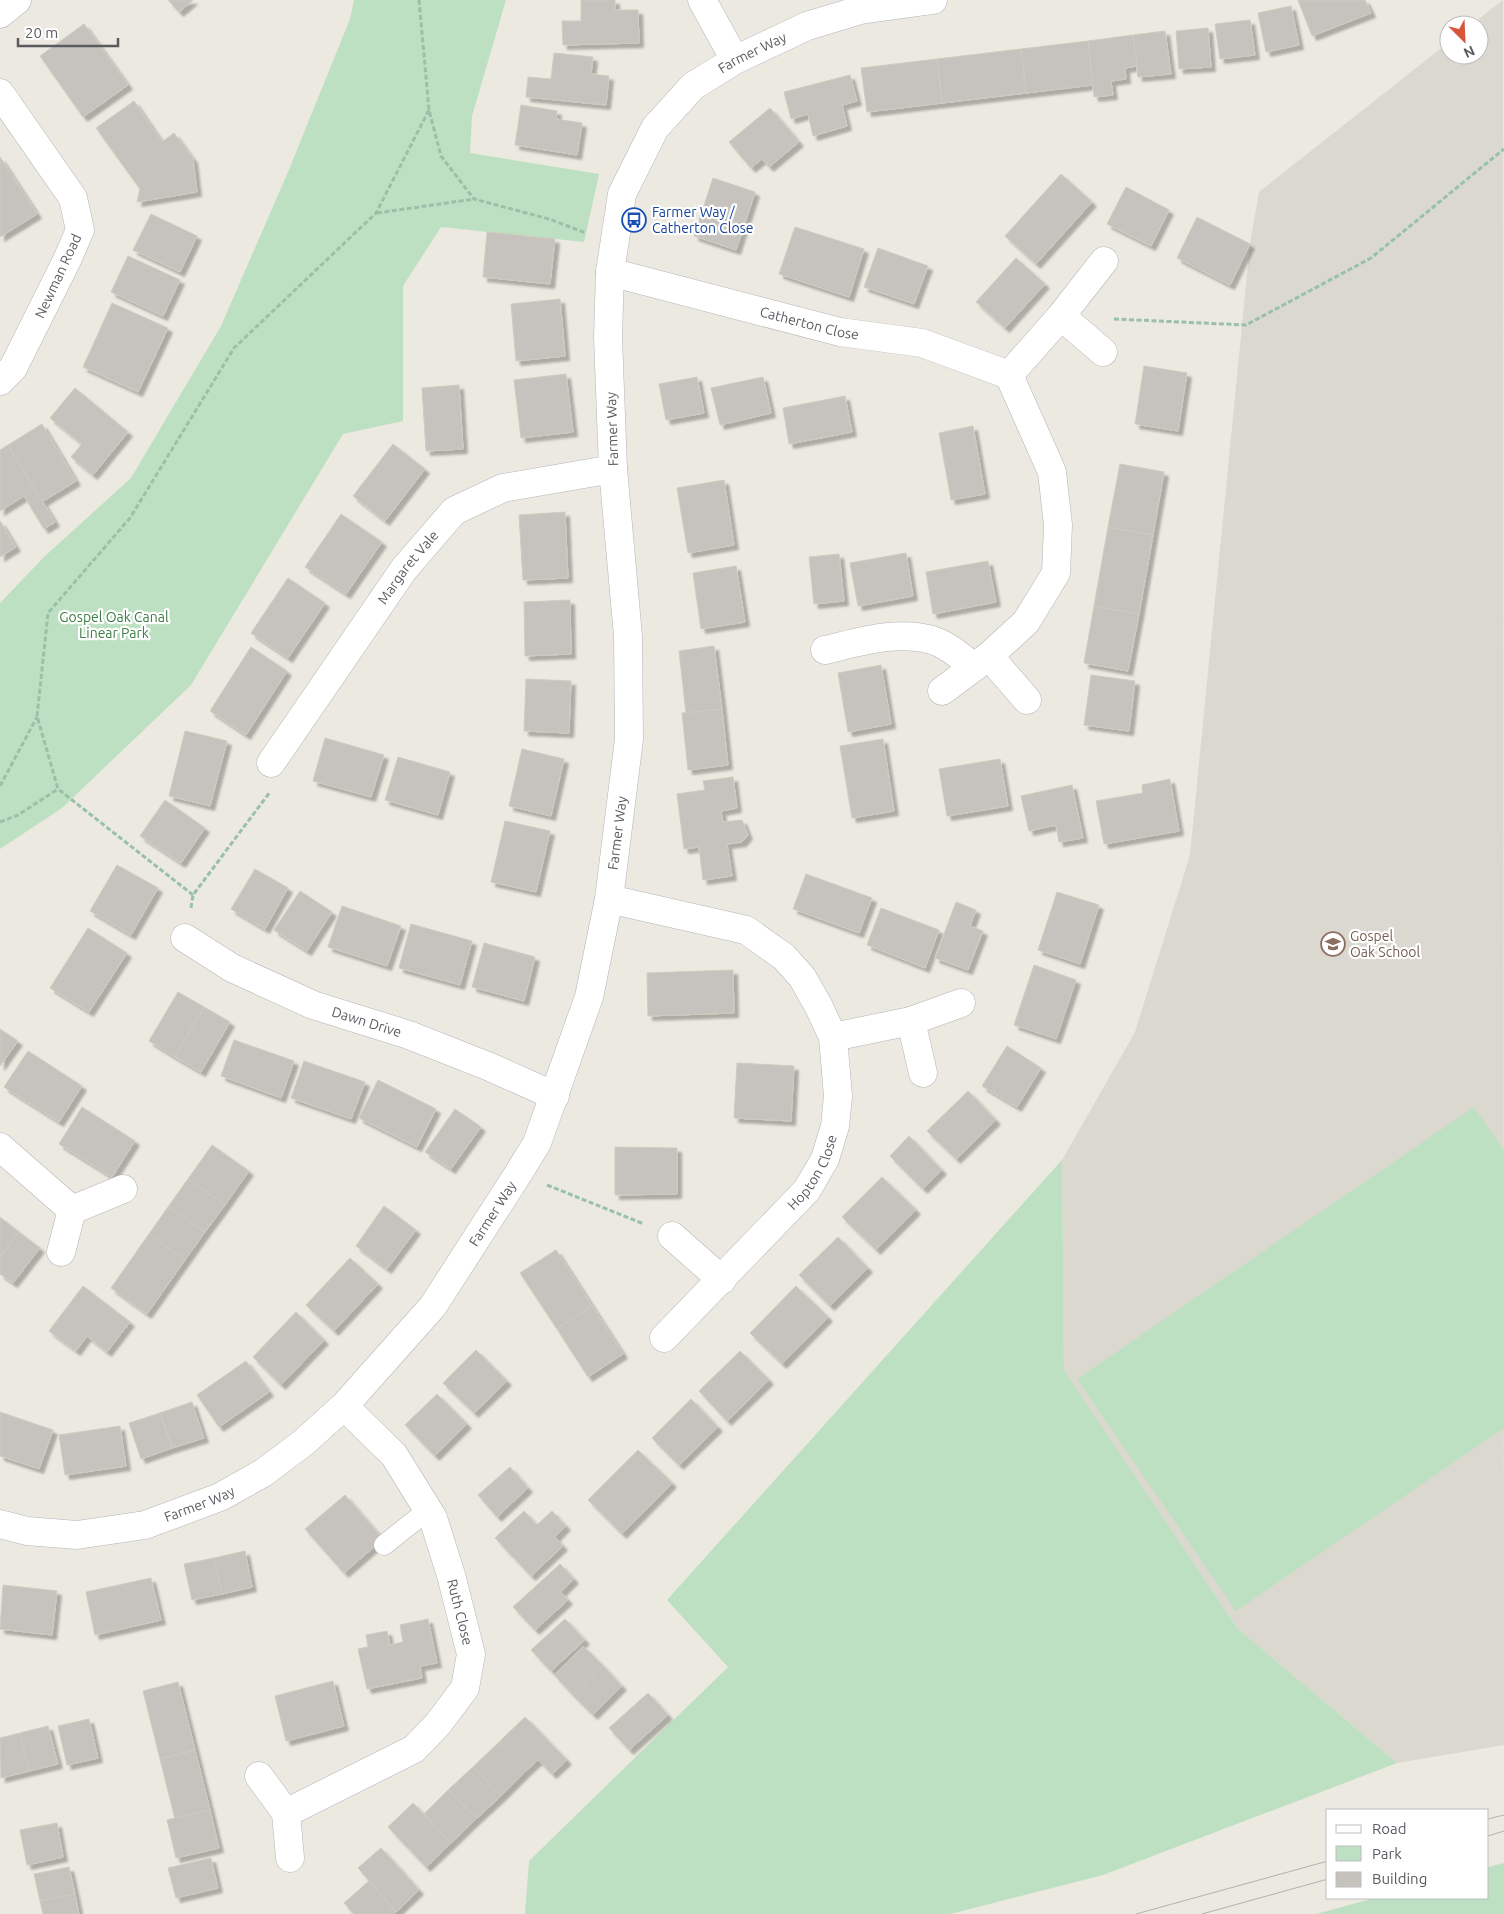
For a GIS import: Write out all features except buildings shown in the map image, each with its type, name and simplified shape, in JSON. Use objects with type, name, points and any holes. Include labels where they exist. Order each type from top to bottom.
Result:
[{"type":"street","points":[[0,14],[17,0]]},
{"type":"street","points":[[702,0],[735,60]]},
{"type":"street","name":"Farmer Way","points":[[0,1524],[27,1531],[77,1535],[145,1525],[220,1497],[263,1473],[303,1444],[344,1406],[433,1306],[537,1143],[589,997],[609,899],[629,739],[628,636],[613,469],[608,337],[610,272],[622,194],[655,128],[694,86],[735,60],[807,26],[860,10],[933,0]]},
{"type":"street","name":"Newman Road","points":[[0,93],[73,198],[80,230],[13,368],[0,381]]},
{"type":"street","points":[[942,691],[981,661],[1026,622],[1056,572],[1058,525],[1052,472],[1009,375],[1104,261]]},
{"type":"street","name":"Catherton Close","points":[[610,272],[840,332],[922,343],[1009,375]]},
{"type":"street","points":[[1060,316],[1103,352]]},
{"type":"street","name":"Margaret Vale","points":[[271,763],[404,569],[454,511],[503,488],[613,469]]},
{"type":"street","points":[[825,650],[894,635],[931,640],[981,661],[1027,700]]},
{"type":"street","name":"Hopton Close","points":[[609,899],[746,930],[784,956],[802,977],[833,1037],[838,1096],[835,1126],[825,1159],[807,1190],[664,1338]]},
{"type":"street","name":"Dawn Drive","points":[[185,938],[232,968],[312,1005],[418,1039],[490,1067],[555,1096]]},
{"type":"street","points":[[833,1037],[911,1021],[961,1003]]},
{"type":"street","points":[[911,1021],[924,1073]]},
{"type":"street","points":[[0,1147],[72,1210]]},
{"type":"street","points":[[72,1210],[123,1189]]},
{"type":"street","points":[[61,1252],[72,1210]]},
{"type":"street","points":[[672,1236],[722,1280]]},
{"type":"street","name":"Ruth Close","points":[[286,1813],[414,1749],[438,1724],[465,1688],[471,1654],[451,1575],[433,1518],[394,1455],[344,1406]]},
{"type":"street","points":[[259,1776],[286,1813],[290,1858]]},
{"type":"lane","points":[[384,1545],[428,1510]]},
{"type":"path","points":[[419,0],[429,110],[441,156],[474,199]]},
{"type":"path","points":[[0,786],[37,716],[48,613],[130,518],[234,348],[376,213],[429,110]]},
{"type":"path","points":[[1110,319],[1246,326],[1371,258],[1504,149]]},
{"type":"path","points":[[376,213],[474,199],[549,219],[615,245]]},
{"type":"path","points":[[37,716],[58,789],[193,895]]},
{"type":"path","points":[[185,938],[193,895],[271,790],[271,763]]},
{"type":"path","points":[[0,822],[18,815],[58,789]]},
{"type":"path","points":[[518,1174],[672,1236]]},
{"type":"shaded area","name":"Gospel Oak School","points":[[1503,0],[1504,1745],[1397,1763],[1238,1629],[1064,1370],[1062,1160],[1135,1032],[1190,855],[1250,244],[1259,192],[1439,50],[1439,65],[1489,65],[1489,15],[1484,15]]},
{"type":"green space","name":"Gospel Oak Canal Linear Park","points":[[354,0],[506,0],[472,116],[470,153],[599,174],[584,242],[441,227],[403,286],[403,421],[343,434],[191,685],[62,808],[0,849],[0,603],[45,556],[131,478],[221,326],[288,172],[350,19]]},
{"type":"green space","points":[[1474,1107],[1504,1151],[1504,1428],[1236,1611],[1077,1379]]},
{"type":"green space","points":[[1062,1160],[1064,1370],[1238,1629],[1397,1763],[1103,1875],[950,1914],[525,1914],[529,1861],[728,1667],[667,1600]]},
{"type":"green space","points":[[1504,1863],[1504,1914],[1316,1914],[1371,1899],[1489,1899],[1489,1867]]},
{"type":"tram line","points":[[1489,1819],[1504,1815]]},
{"type":"tram line","points":[[1489,1836],[1504,1831]]},
{"type":"tram line","points":[[1136,1914],[1326,1862]]},
{"type":"tram line","points":[[1202,1914],[1326,1880]]},
{"type":"place","name":"Farmer Way / Catherton Close","points":[[634,220]]},
{"type":"place","name":"Gospel Oak School","points":[[1333,944]]}]
